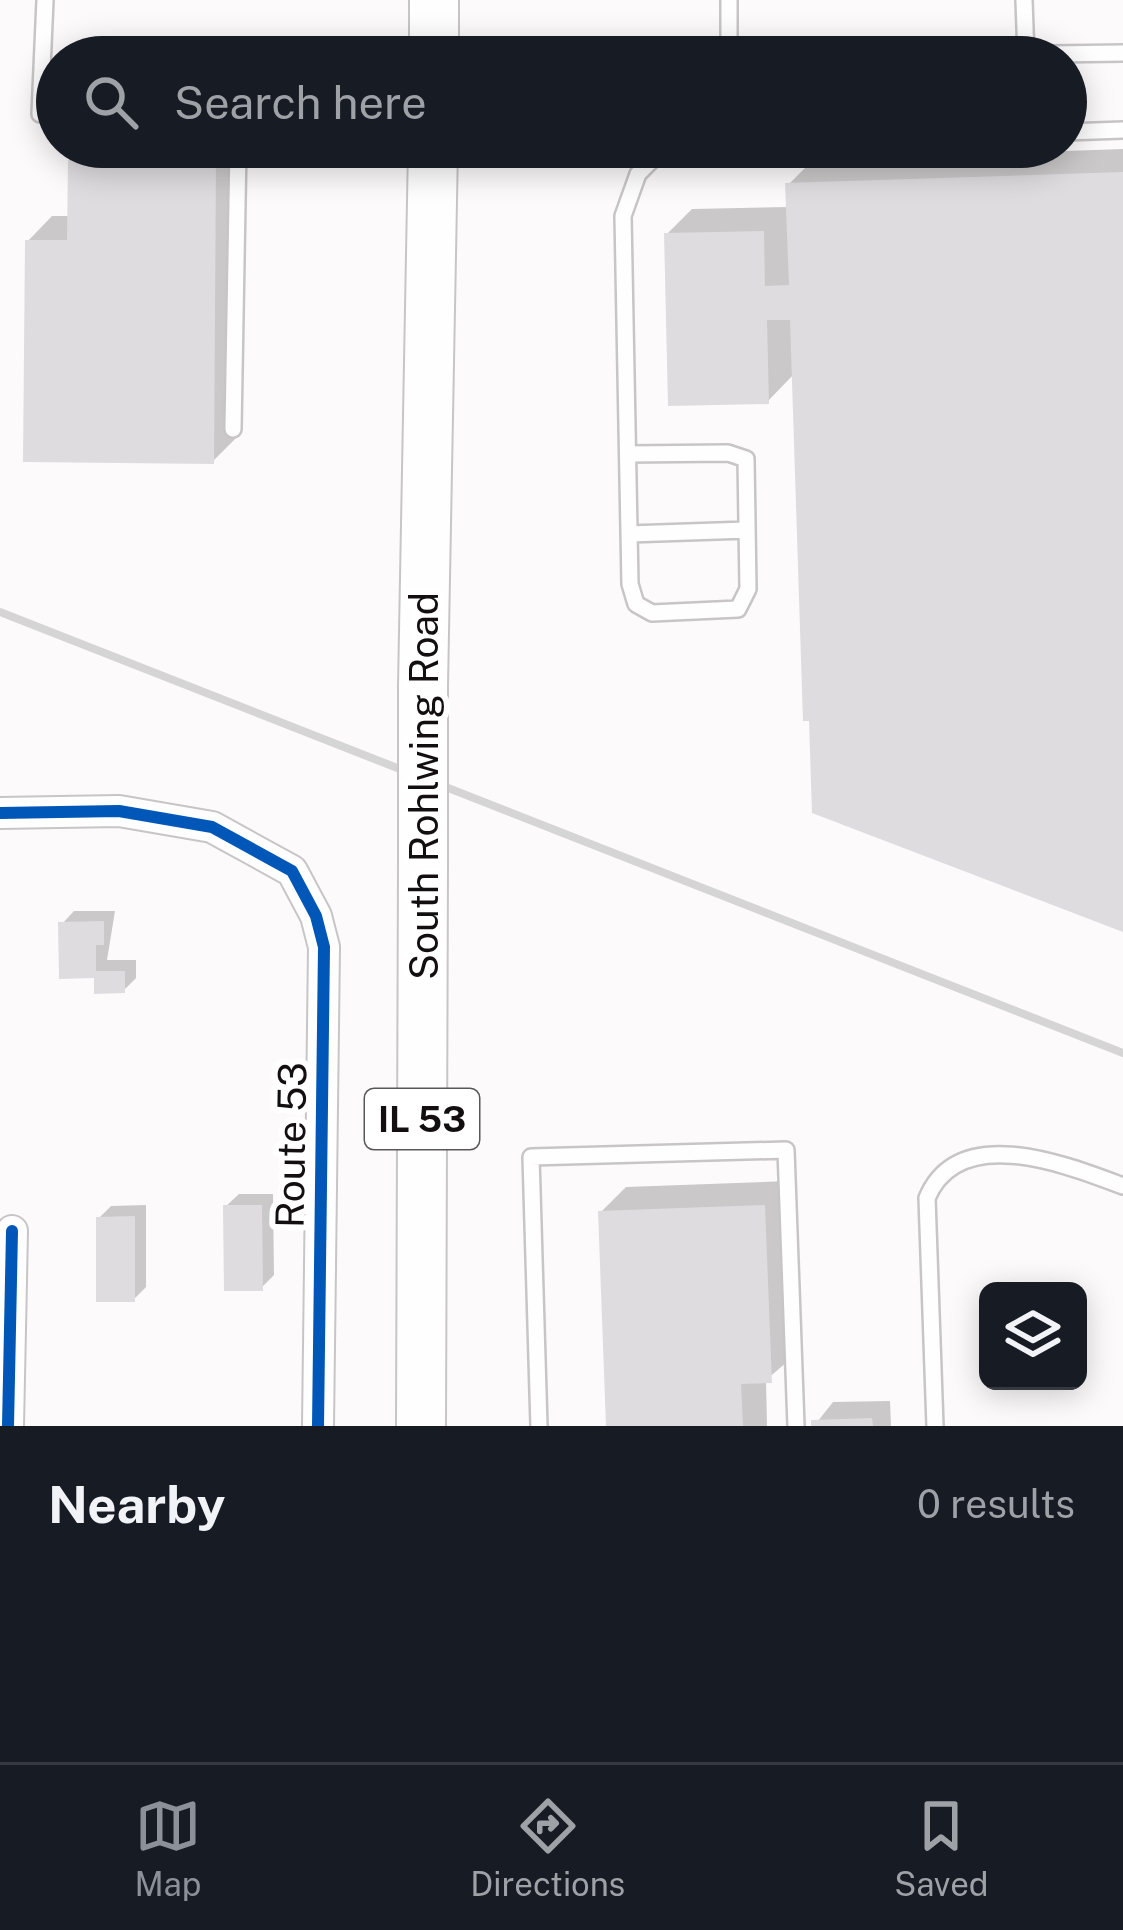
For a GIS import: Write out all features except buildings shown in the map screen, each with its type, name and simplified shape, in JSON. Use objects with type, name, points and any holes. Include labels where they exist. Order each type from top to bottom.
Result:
[{"type":"main road","points":[[434,0],[434,36]]},
{"type":"main road","name":"South Rohlwing Road","points":[[421,1426],[423,686],[433,168]]},
{"type":"street","name":"Route 53","points":[[0,813],[119,812],[212,827],[292,871],[316,916],[324,947],[318,1426]]},
{"type":"street","points":[[8,1426],[12,1231]]},
{"type":"lane","points":[[43,36],[45,0]]},
{"type":"lane","points":[[729,0],[729,36]]},
{"type":"lane","points":[[1024,0],[1025,36]]},
{"type":"lane","points":[[1087,53],[1123,52]]},
{"type":"lane","points":[[1087,131],[1123,130]]},
{"type":"lane","points":[[233,429],[238,168]]},
{"type":"lane","points":[[628,454],[728,453],[746,459],[748,589],[738,609],[652,613],[636,604],[630,584],[623,216],[644,168]]},
{"type":"lane","points":[[629,534],[747,530]]},
{"type":"lane","points":[[538,1426],[531,1157],[786,1150],[796,1426]]},
{"type":"lane","points":[[935,1426],[927,1198],[932,1185],[975,1158],[1000,1155],[1052,1160],[1123,1186]]},
{"type":"railway","points":[[0,612],[1123,1053]]},
{"type":"cycle path","points":[[0,813],[119,811],[212,827],[292,871],[316,916],[324,947],[318,1426]]},
{"type":"cycle path","points":[[8,1426],[12,1231]]}]
